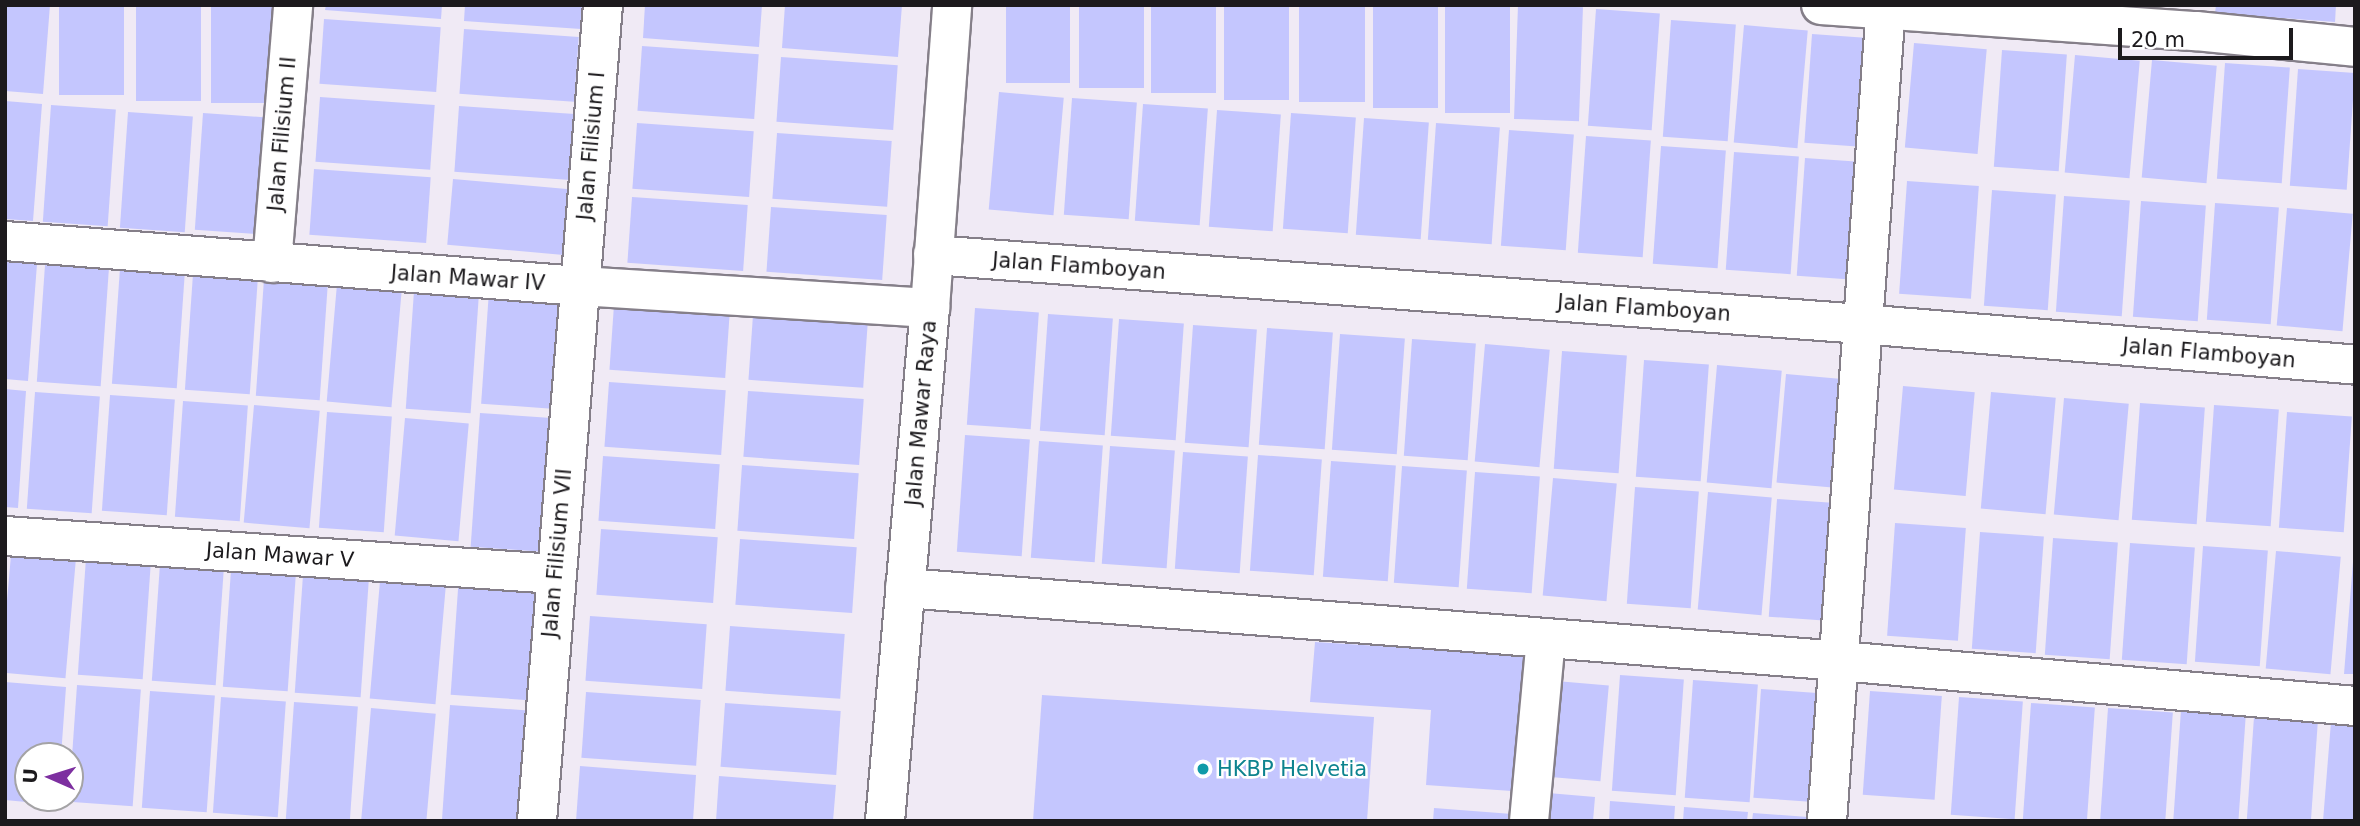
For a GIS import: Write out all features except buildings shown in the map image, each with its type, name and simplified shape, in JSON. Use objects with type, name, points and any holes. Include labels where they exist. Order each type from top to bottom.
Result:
[{"type":"street","name":"Jalan Filisium II","points":[[272,263],[293,5]]},
{"type":"street","name":"Jalan Filisium I","points":[[579,286],[603,5]]},
{"type":"street","name":"Jalan Mawar Raya","points":[[885,821],[930,308],[952,5]]},
{"type":"street","points":[[1821,5],[2196,18],[2355,47]]},
{"type":"street","points":[[1827,821],[1885,8]]},
{"type":"street","name":"Jalan Mawar IV","points":[[5,241],[579,286],[930,308]]},
{"type":"street","name":"Jalan Flamboyan","points":[[933,255],[1861,324],[2355,365]]},
{"type":"street","name":"Jalan Filisium VII","points":[[537,821],[579,286]]},
{"type":"street","name":"Jalan Mawar V","points":[[5,536],[555,574]]},
{"type":"street","points":[[905,588],[1840,661],[2355,706]]},
{"type":"street","points":[[1530,821],[1546,639]]},
{"type":"place","name":"HKBP Helvetia","points":[[1203,769]]}]
